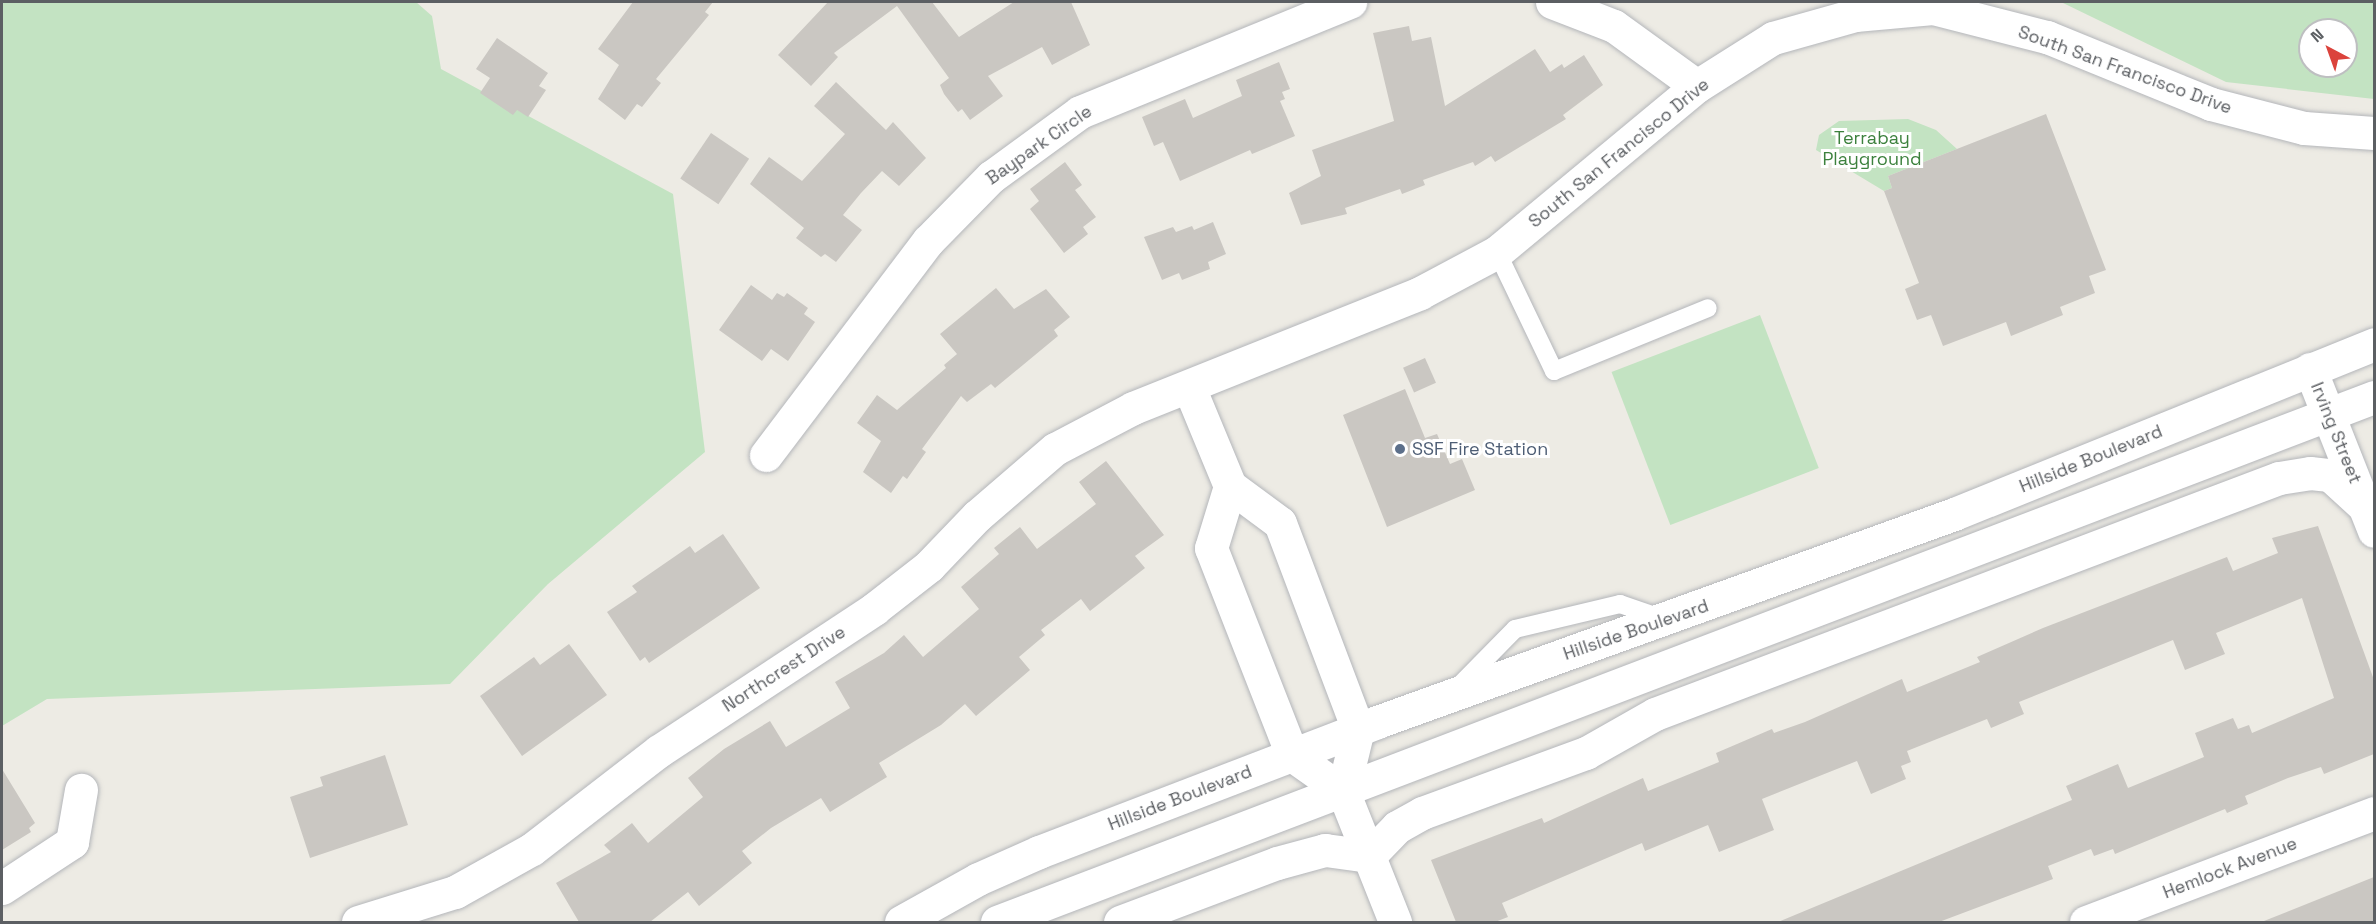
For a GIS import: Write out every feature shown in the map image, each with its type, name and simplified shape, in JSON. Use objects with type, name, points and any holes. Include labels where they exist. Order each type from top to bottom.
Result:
[{"type":"street","name":"Baypark Circle","points":[[766,455],[928,241],[991,177],[1080,112],[1350,2]]},
{"type":"street","points":[[1552,2],[1614,26],[1697,86]]},
{"type":"street","name":"South San Francisco Drive","points":[[1189,387],[1420,293],[1497,252],[1697,86],[1773,38],[1856,15],[1933,5],[2047,37],[2211,105],[2304,128],[2374,133]]},
{"type":"street","name":"Hillside Boulevard","points":[[901,922],[1009,864],[1449,695],[1665,620],[1954,514],[2374,344]]},
{"type":"street","name":"Irving Street","points":[[2310,369],[2371,508]]},
{"type":"street","points":[[1189,387],[1230,486],[1280,523],[1358,729],[1343,791]]},
{"type":"street","name":"Northcrest Drive","points":[[358,922],[454,892],[532,849],[659,751],[874,609],[929,566],[977,516],[1055,448],[1096,424],[1189,387]]},
{"type":"street","points":[[997,922],[2374,397]]},
{"type":"street","points":[[1369,856],[1397,827],[1422,813],[1586,753],[1655,714],[2279,478],[2310,473],[2330,475],[2371,508]]},
{"type":"street","points":[[1230,486],[1211,548],[1292,755],[1343,791],[1395,922]]},
{"type":"street","points":[[2,888],[72,842],[81,790]]},
{"type":"street","name":"Hemlock Avenue","points":[[2086,922],[2374,813]]},
{"type":"street","points":[[1120,922],[1277,863],[1325,850],[1369,856]]},
{"type":"lane","points":[[1497,252],[1554,371],[1708,308]]},
{"type":"green space","points":[[2,2],[416,2],[432,16],[441,69],[673,194],[705,452],[548,584],[450,684],[47,699],[2,726]]},
{"type":"green space","points":[[2061,2],[2374,2],[2374,99],[2226,82]]},
{"type":"green space","name":"Terrabay Playground","points":[[1908,119],[1936,130],[1957,149],[1888,176],[1892,188],[1884,191],[1816,150],[1819,135],[1839,121]]},
{"type":"green space","points":[[1760,315],[1819,468],[1670,525],[1612,372]]},
{"type":"building","points":[[633,2],[713,2],[705,12],[709,15],[656,79],[661,83],[642,107],[637,104],[625,120],[598,99],[619,65],[598,49]]},
{"type":"building","points":[[828,2],[932,2],[959,37],[1014,2],[1071,2],[1090,45],[1052,65],[1042,47],[988,76],[1003,96],[970,120],[962,109],[958,112],[944,94],[940,85],[949,78],[897,6],[834,53],[838,57],[811,86],[778,55]]},
{"type":"building","points":[[1409,26],[1412,41],[1431,37],[1445,106],[1535,49],[1550,72],[1562,64],[1564,68],[1584,55],[1603,85],[1563,115],[1566,119],[1495,162],[1491,156],[1475,166],[1473,162],[1423,180],[1425,185],[1402,194],[1400,189],[1345,208],[1347,214],[1301,225],[1289,193],[1321,176],[1312,150],[1394,121],[1373,33]]},
{"type":"building","points":[[497,38],[548,73],[539,86],[546,90],[528,117],[517,110],[513,115],[480,93],[490,78],[476,69]]},
{"type":"building","points":[[1279,62],[1290,89],[1282,92],[1285,99],[1280,101],[1295,136],[1252,154],[1250,150],[1180,181],[1163,142],[1154,146],[1142,117],[1185,99],[1193,118],[1242,96],[1236,80]]},
{"type":"building","points":[[836,82],[886,130],[893,122],[926,158],[899,186],[882,171],[861,193],[843,215],[862,230],[836,262],[825,254],[821,257],[796,238],[804,228],[750,184],[769,157],[802,181],[845,134],[814,106]]},
{"type":"building","points":[[2046,114],[2106,270],[2089,276],[2095,293],[2060,307],[2063,315],[2011,336],[2006,322],[1943,346],[1931,315],[1917,320],[1905,289],[1919,283],[1884,191],[1892,188],[1888,176]]},
{"type":"building","points":[[711,133],[749,159],[718,204],[680,179]]},
{"type":"building","points":[[1065,162],[1082,185],[1075,190],[1096,217],[1083,227],[1088,234],[1064,253],[1030,209],[1039,201],[1030,189]]},
{"type":"building","points":[[1213,222],[1226,254],[1208,262],[1210,269],[1182,280],[1179,273],[1162,280],[1144,237],[1173,227],[1176,232],[1192,226],[1194,230]]},
{"type":"building","points":[[751,285],[772,300],[777,293],[784,297],[787,293],[808,308],[804,314],[815,322],[788,361],[771,349],[762,361],[719,330]]},
{"type":"building","points":[[996,288],[1014,309],[1046,289],[1070,317],[1054,330],[1058,336],[995,388],[991,384],[967,402],[961,396],[922,449],[926,452],[907,479],[903,476],[891,493],[863,472],[881,441],[857,423],[877,395],[897,410],[946,368],[944,365],[957,354],[940,334]]},
{"type":"building","points":[[1425,358],[1436,383],[1414,392],[1403,368]]},
{"type":"building","name":"SSF Fire Station","points":[[1405,389],[1425,438],[1437,434],[1450,464],[1462,459],[1475,490],[1387,527],[1343,415]]},
{"type":"building","points":[[1106,461],[1164,535],[1135,556],[1145,568],[1090,611],[1081,599],[1041,630],[1045,635],[1019,657],[1030,670],[976,716],[965,704],[941,725],[879,763],[887,777],[830,812],[821,798],[771,828],[742,851],[752,863],[699,906],[688,892],[650,922],[579,922],[556,883],[611,852],[604,845],[632,823],[648,843],[703,797],[688,778],[724,749],[770,721],[786,747],[850,708],[835,682],[884,653],[904,635],[923,657],[979,609],[961,587],[999,554],[994,548],[1020,527],[1037,549],[1096,504],[1079,482]]},
{"type":"building","points":[[2318,526],[2374,680],[2374,754],[2324,774],[2321,767],[2288,778],[2245,796],[2248,804],[2227,813],[2225,809],[2115,854],[2113,849],[2094,856],[2091,849],[2048,866],[2053,879],[1939,922],[1778,922],[2072,800],[2066,786],[2118,764],[2128,788],[2204,757],[2195,733],[2233,718],[2238,729],[2249,725],[2252,733],[2334,698],[2302,598],[2216,633],[2225,654],[2185,670],[2173,640],[2019,702],[2024,714],[1991,728],[1987,719],[1907,751],[1911,762],[1901,766],[1906,779],[1871,794],[1857,761],[1762,799],[1774,830],[1719,852],[1708,825],[1645,851],[1642,843],[1502,903],[1508,917],[1495,922],[1456,922],[1431,860],[1542,818],[1544,823],[1643,778],[1648,791],[1719,762],[1716,753],[1772,729],[1774,733],[1805,722],[1902,679],[1907,692],[1980,662],[1977,657],[2043,628],[2227,557],[2233,571],[2278,553],[2272,538]]},
{"type":"building","points":[[723,534],[760,588],[649,663],[645,657],[640,661],[607,612],[637,592],[632,586],[690,546],[695,553]]},
{"type":"building","points":[[569,644],[607,695],[522,756],[480,696],[534,657],[540,665]]},
{"type":"building","points":[[385,755],[408,825],[310,858],[290,797],[323,786],[320,777]]},
{"type":"building","points":[[2,769],[35,823],[29,828],[31,832],[2,850]]},
{"type":"building","points":[[2374,877],[2374,922],[2264,922],[2264,921]]},
{"type":"place","name":"SSF Fire Station","points":[[1400,449]]}]
